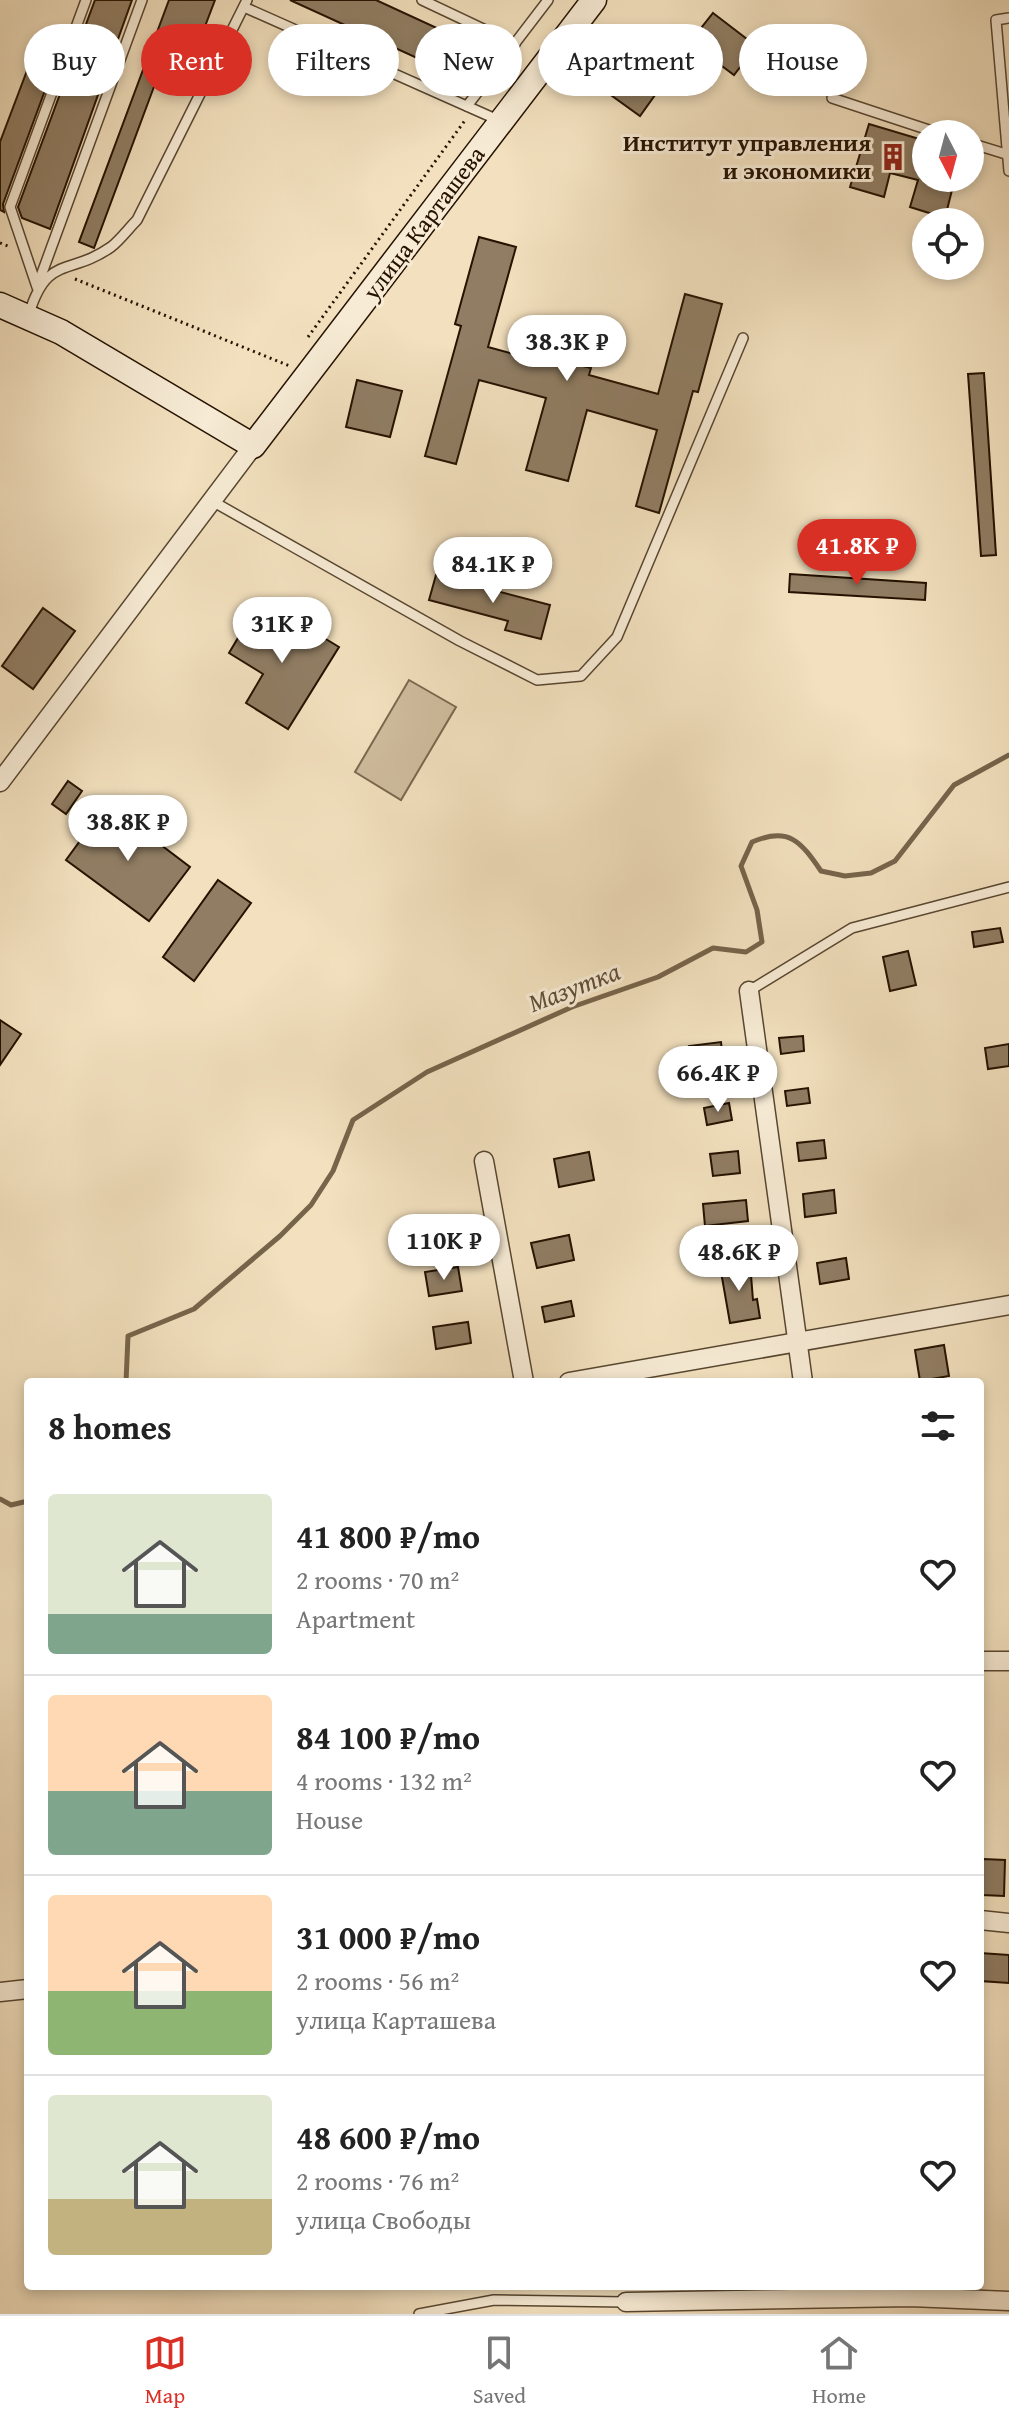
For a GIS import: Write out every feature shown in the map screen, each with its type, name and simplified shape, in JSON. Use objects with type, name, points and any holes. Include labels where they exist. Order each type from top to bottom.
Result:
[{"type":"street","name":"улица Карташева","points":[[0,782],[594,0]]},
{"type":"street","points":[[0,305],[61,332],[253,446]]},
{"type":"street","points":[[749,991],[802,1378]]},
{"type":"street","points":[[484,1161],[523,1378]]},
{"type":"street","points":[[591,1378],[1009,1305]]},
{"type":"street","points":[[984,1661],[1009,1661]]},
{"type":"street","points":[[984,1920],[1009,1923]]},
{"type":"street","points":[[0,1992],[24,1989]]},
{"type":"street","points":[[626,2301],[1009,2301]]},
{"type":"lane","points":[[37,288],[10,207],[86,0]]},
{"type":"lane","points":[[28,318],[142,0]]},
{"type":"lane","points":[[422,0],[473,24]]},
{"type":"lane","points":[[522,35],[548,0]]},
{"type":"lane","points":[[37,288],[55,271],[111,247],[137,220],[246,3],[501,122]]},
{"type":"lane","points":[[1009,18],[996,20],[1009,171]]},
{"type":"lane","points":[[470,108],[478,96]]},
{"type":"lane","points":[[832,98],[912,124]]},
{"type":"lane","points":[[984,147],[1008,155]]},
{"type":"lane","points":[[212,501],[460,641],[537,680],[581,676],[617,637],[743,338]]},
{"type":"lane","points":[[749,991],[852,928],[1009,887]]},
{"type":"lane","points":[[419,2314],[494,2300],[626,2301]]},
{"type":"path","points":[[306,340],[470,108]]},
{"type":"path","points":[[0,243],[28,254]]},
{"type":"path","points":[[55,271],[309,374]]},
{"type":"shaded area","points":[[409,680],[456,707],[401,800],[355,772]]},
{"type":"building","points":[[95,0],[132,0],[123,24],[86,24]]},
{"type":"building","points":[[169,0],[215,0],[206,24],[160,24]]},
{"type":"building","points":[[290,0],[376,0],[428,24],[415,24],[415,57],[399,50],[399,24],[343,24]]},
{"type":"building","points":[[713,13],[739,33],[739,68],[734,75],[723,67],[723,24],[704,24]]},
{"type":"building","points":[[141,75],[141,96],[151,96],[94,248],[79,242]]},
{"type":"building","points":[[24,79],[24,96],[43,96],[3,204],[4,212],[0,210],[0,142]]},
{"type":"building","points":[[59,96],[98,96],[50,229],[22,218],[18,207]]},
{"type":"building","points":[[612,96],[654,96],[640,116]]},
{"type":"building","name":"Институт управления и экономики","points":[[869,124],[912,137],[912,178],[890,173],[884,197],[850,187]]},
{"type":"building","name":"Институт управления и экономики","points":[[914,192],[952,192],[948,208],[910,207]]},
{"type":"building","points":[[479,237],[516,247],[488,347],[561,367],[563,361],[591,368],[589,375],[658,394],[685,294],[722,304],[698,392],[693,391],[659,513],[636,506],[657,430],[587,410],[568,481],[526,470],[546,398],[479,380],[456,464],[425,456],[461,326],[455,324]]},
{"type":"building","points":[[984,373],[996,555],[981,556],[968,374]]},
{"type":"building","points":[[357,380],[402,391],[390,437],[346,427]]},
{"type":"building","points":[[790,574],[926,583],[925,600],[789,592]]},
{"type":"building","points":[[436,575],[550,605],[541,639],[505,630],[508,621],[429,600]]},
{"type":"building","points":[[43,608],[75,631],[33,689],[2,666]]},
{"type":"building","points":[[254,611],[289,632],[296,621],[339,647],[288,729],[246,703],[263,674],[229,653]]},
{"type":"building","points":[[68,781],[82,791],[66,814],[52,804]]},
{"type":"building","points":[[107,804],[190,867],[149,921],[66,860]]},
{"type":"building","points":[[218,880],[251,903],[194,981],[163,957]]},
{"type":"building","points":[[1000,928],[1003,942],[974,947],[972,932]]},
{"type":"building","points":[[908,951],[916,985],[890,991],[883,957]]},
{"type":"building","points":[[0,1020],[21,1034],[0,1065]]},
{"type":"building","points":[[803,1036],[804,1051],[781,1054],[779,1038]]},
{"type":"building","points":[[721,1042],[723,1059],[692,1064],[689,1046]]},
{"type":"building","points":[[1009,1044],[1009,1066],[988,1069],[985,1048]]},
{"type":"building","points":[[808,1088],[810,1103],[787,1106],[785,1091]]},
{"type":"building","points":[[729,1103],[732,1120],[707,1125],[704,1108]]},
{"type":"building","points":[[824,1140],[826,1158],[799,1161],[797,1143]]},
{"type":"building","points":[[738,1151],[740,1173],[713,1176],[710,1154]]},
{"type":"building","points":[[589,1152],[594,1180],[559,1187],[554,1159]]},
{"type":"building","points":[[834,1190],[836,1213],[805,1217],[803,1194]]},
{"type":"building","points":[[746,1200],[748,1221],[705,1226],[703,1204]]},
{"type":"building","points":[[569,1235],[574,1260],[537,1268],[531,1243]]},
{"type":"building","points":[[846,1258],[849,1279],[820,1284],[817,1263]]},
{"type":"building","points":[[750,1263],[753,1300],[757,1299],[760,1318],[730,1323],[720,1266]]},
{"type":"building","points":[[458,1267],[462,1291],[429,1296],[425,1272]]},
{"type":"building","points":[[571,1301],[574,1316],[545,1322],[542,1307]]},
{"type":"building","points":[[468,1322],[471,1343],[436,1349],[433,1327]]},
{"type":"building","points":[[944,1345],[949,1376],[920,1378],[915,1350]]},
{"type":"building","points":[[984,1859],[1005,1860],[1004,1896],[984,1895]]},
{"type":"building","points":[[984,1953],[1009,1955],[1009,1983],[984,1981]]},
{"type":"waterway","name":"Мазутка","points":[[126,1378],[128,1336],[194,1309],[280,1236],[311,1205],[333,1171],[353,1120],[427,1072],[572,1007],[658,977],[713,948],[746,952],[762,942],[757,910],[741,866],[752,842],[765,837],[785,836],[800,845],[821,871],[845,876],[871,873],[895,861],[954,785],[1009,755]]},
{"type":"waterway","name":"Мазутка","points":[[0,1499],[11,1505],[24,1502]]},
{"type":"place","name":"Институт управления и экономики","points":[[893,157]]}]
